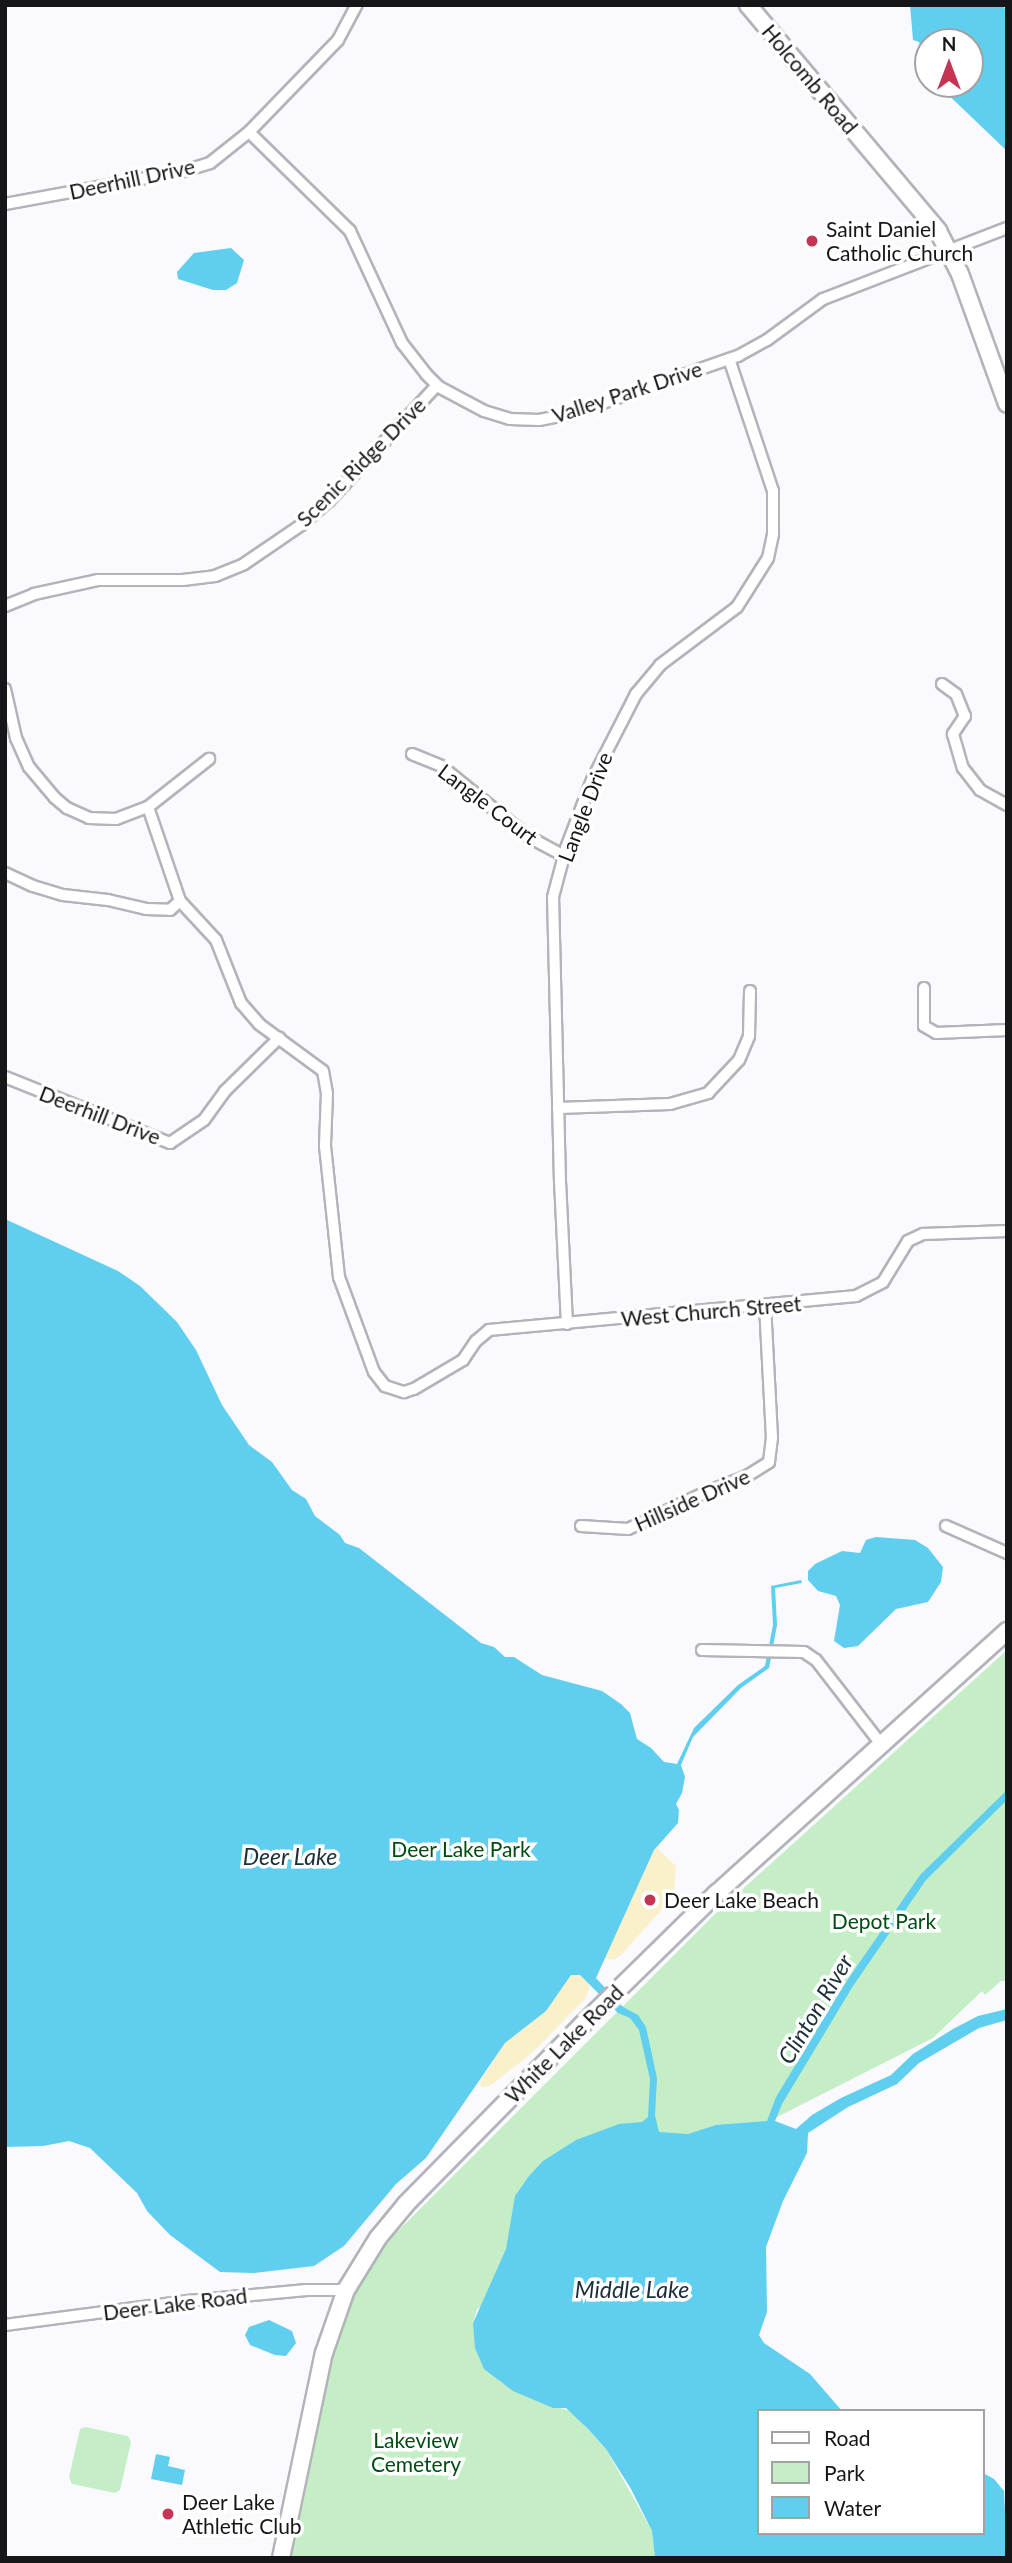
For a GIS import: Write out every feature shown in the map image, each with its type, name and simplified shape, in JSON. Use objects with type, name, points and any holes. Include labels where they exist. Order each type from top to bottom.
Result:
[{"type":"street","name":"Deerhill Drive","points":[[5,204],[189,170],[210,163],[249,132],[338,40],[356,5]]},
{"type":"street","name":"Holcomb Road","points":[[748,5],[909,194],[950,251],[1007,404]]},
{"type":"street","name":"Valley Park Drive","points":[[249,132],[350,231],[402,343],[437,385],[484,411],[510,419],[539,420],[574,413],[729,359],[767,340],[823,299],[1007,228]]},
{"type":"street","name":"Langle Drive","points":[[568,1324],[551,921],[553,897],[564,856],[592,780],[636,694],[660,665],[737,607],[768,558],[773,534],[773,491],[729,359]]},
{"type":"street","name":"Scenic Ridge Drive","points":[[5,606],[34,594],[89,581],[183,580],[215,576],[244,564],[301,525],[329,501],[437,385]]},
{"type":"street","points":[[942,684],[956,694],[965,716],[953,734],[963,768],[980,790],[1007,805]]},
{"type":"street","points":[[5,689],[22,756],[55,798],[67,808],[99,820],[116,819],[148,807],[209,759]]},
{"type":"street","name":"Langle Court","points":[[412,754],[442,766],[527,835],[564,856]]},
{"type":"street","points":[[148,807],[180,901],[216,940],[229,966],[241,1003],[259,1024],[279,1038]]},
{"type":"street","points":[[5,873],[33,886],[63,895],[108,900],[146,909],[170,910],[180,901]]},
{"type":"street","points":[[924,988],[924,1026],[936,1033],[1007,1030]]},
{"type":"street","points":[[558,1108],[670,1104],[708,1093],[739,1060],[749,1036],[750,991]]},
{"type":"street","name":"Deerhill Drive","points":[[5,1077],[170,1143],[204,1120],[225,1091],[279,1038]]},
{"type":"street","name":"West Church Street","points":[[279,1038],[323,1071],[327,1093],[325,1146],[339,1277],[374,1372],[385,1386],[404,1392],[463,1360],[476,1340],[489,1331],[835,1299],[869,1291],[883,1282],[908,1241],[923,1234],[1007,1231]]},
{"type":"street","name":"Hillside Drive","points":[[581,1526],[628,1529],[747,1476],[769,1462],[772,1438],[765,1305]]},
{"type":"street","points":[[946,1526],[1007,1553]]},
{"type":"street","name":"White Lake Road","points":[[281,2558],[324,2353],[346,2290],[378,2238],[406,2204],[608,1999],[717,1893],[1007,1631]]},
{"type":"street","points":[[702,1650],[804,1652],[816,1660],[881,1744]]},
{"type":"street","name":"Deer Lake Road","points":[[5,2325],[224,2297],[346,2290]]},
{"type":"green space","name":"Depot Park","points":[[1007,1650],[1007,1981],[1001,1981],[985,1995],[982,1991],[933,2038],[779,2116],[477,2309],[473,2323],[500,2382],[545,2404],[571,2411],[606,2449],[652,2531],[655,2558],[287,2558],[325,2374],[357,2280],[375,2251],[713,1916]]},
{"type":"green space","points":[[85,2427],[128,2436],[131,2442],[120,2490],[115,2493],[72,2484],[69,2477],[80,2429]]},
{"type":"sand","name":"Deer Lake Beach","points":[[656,1847],[676,1866],[674,1896],[621,1955],[614,1960],[603,1958]]},
{"type":"sand","points":[[571,1975],[580,1975],[590,1986],[585,1999],[533,2052],[490,2086],[481,2087],[480,2083],[505,2043],[546,2011]]},
{"type":"water","points":[[910,5],[1003,5],[1007,14],[1007,151],[952,98],[984,98],[984,28],[914,28],[913,40]]},
{"type":"water","points":[[231,248],[244,260],[237,283],[226,290],[213,290],[178,279],[177,272],[194,253]]},
{"type":"water","name":"Deer Lake","points":[[5,1219],[118,1271],[140,1286],[177,1322],[196,1350],[222,1405],[249,1445],[272,1462],[292,1490],[306,1499],[315,1516],[340,1535],[345,1543],[359,1548],[481,1643],[494,1647],[505,1657],[514,1657],[542,1675],[602,1691],[621,1704],[630,1713],[637,1739],[651,1748],[664,1762],[677,1764],[694,1728],[738,1685],[765,1666],[773,1625],[771,1586],[801,1580],[802,1583],[775,1588],[777,1625],[769,1668],[741,1688],[693,1737],[681,1765],[685,1777],[682,1793],[676,1804],[679,1810],[678,1823],[654,1850],[596,1978],[623,2007],[638,2015],[646,2027],[657,2078],[655,2115],[659,2132],[688,2134],[716,2125],[767,2121],[776,2097],[846,1982],[920,1875],[1007,1790],[1007,1800],[926,1880],[853,1986],[782,2104],[775,2121],[796,2129],[812,2115],[841,2098],[891,2075],[913,2054],[953,2029],[978,2016],[1007,2009],[1007,2020],[979,2028],[919,2063],[897,2084],[848,2107],[808,2133],[807,2153],[783,2201],[766,2247],[767,2312],[759,2335],[764,2343],[810,2374],[840,2409],[757,2409],[757,2535],[984,2535],[985,2474],[994,2479],[1004,2491],[1007,2558],[655,2558],[652,2531],[631,2489],[606,2449],[588,2429],[566,2408],[553,2408],[513,2391],[484,2369],[475,2348],[473,2323],[506,2249],[515,2196],[543,2161],[576,2140],[619,2124],[642,2122],[648,2117],[650,2079],[639,2030],[630,2018],[618,2013],[580,1975],[571,1975],[546,2011],[505,2043],[426,2158],[396,2184],[344,2246],[314,2266],[254,2273],[220,2272],[170,2235],[147,2211],[137,2193],[90,2148],[69,2141],[43,2146],[5,2147]]},
{"type":"water","points":[[876,1537],[915,1540],[928,1548],[943,1567],[941,1582],[928,1602],[896,1609],[858,1646],[844,1648],[834,1641],[840,1605],[836,1596],[818,1591],[808,1580],[808,1571],[815,1564],[842,1551],[860,1553],[866,1540]]},
{"type":"water","points":[[269,2320],[292,2331],[296,2343],[286,2356],[275,2355],[250,2345],[245,2335],[249,2327]]},
{"type":"water","points":[[156,2454],[170,2457],[168,2466],[185,2470],[182,2485],[151,2479]]},
{"type":"place","name":"Saint Daniel Catholic Church","points":[[812,241]]},
{"type":"place","name":"Deer Lake Beach","points":[[650,1900]]},
{"type":"place","name":"Deer Lake Athletic Club","points":[[168,2514]]},
{"type":"park label","name":"Deer Lake Park","points":[[461,1849]]},
{"type":"park label","name":"Lakeview Cemetery","points":[[416,2452]]},
{"type":"water label","name":"Clinton River","points":[[815,2009]]},
{"type":"water label","name":"Middle Lake","points":[[632,2289]]}]
